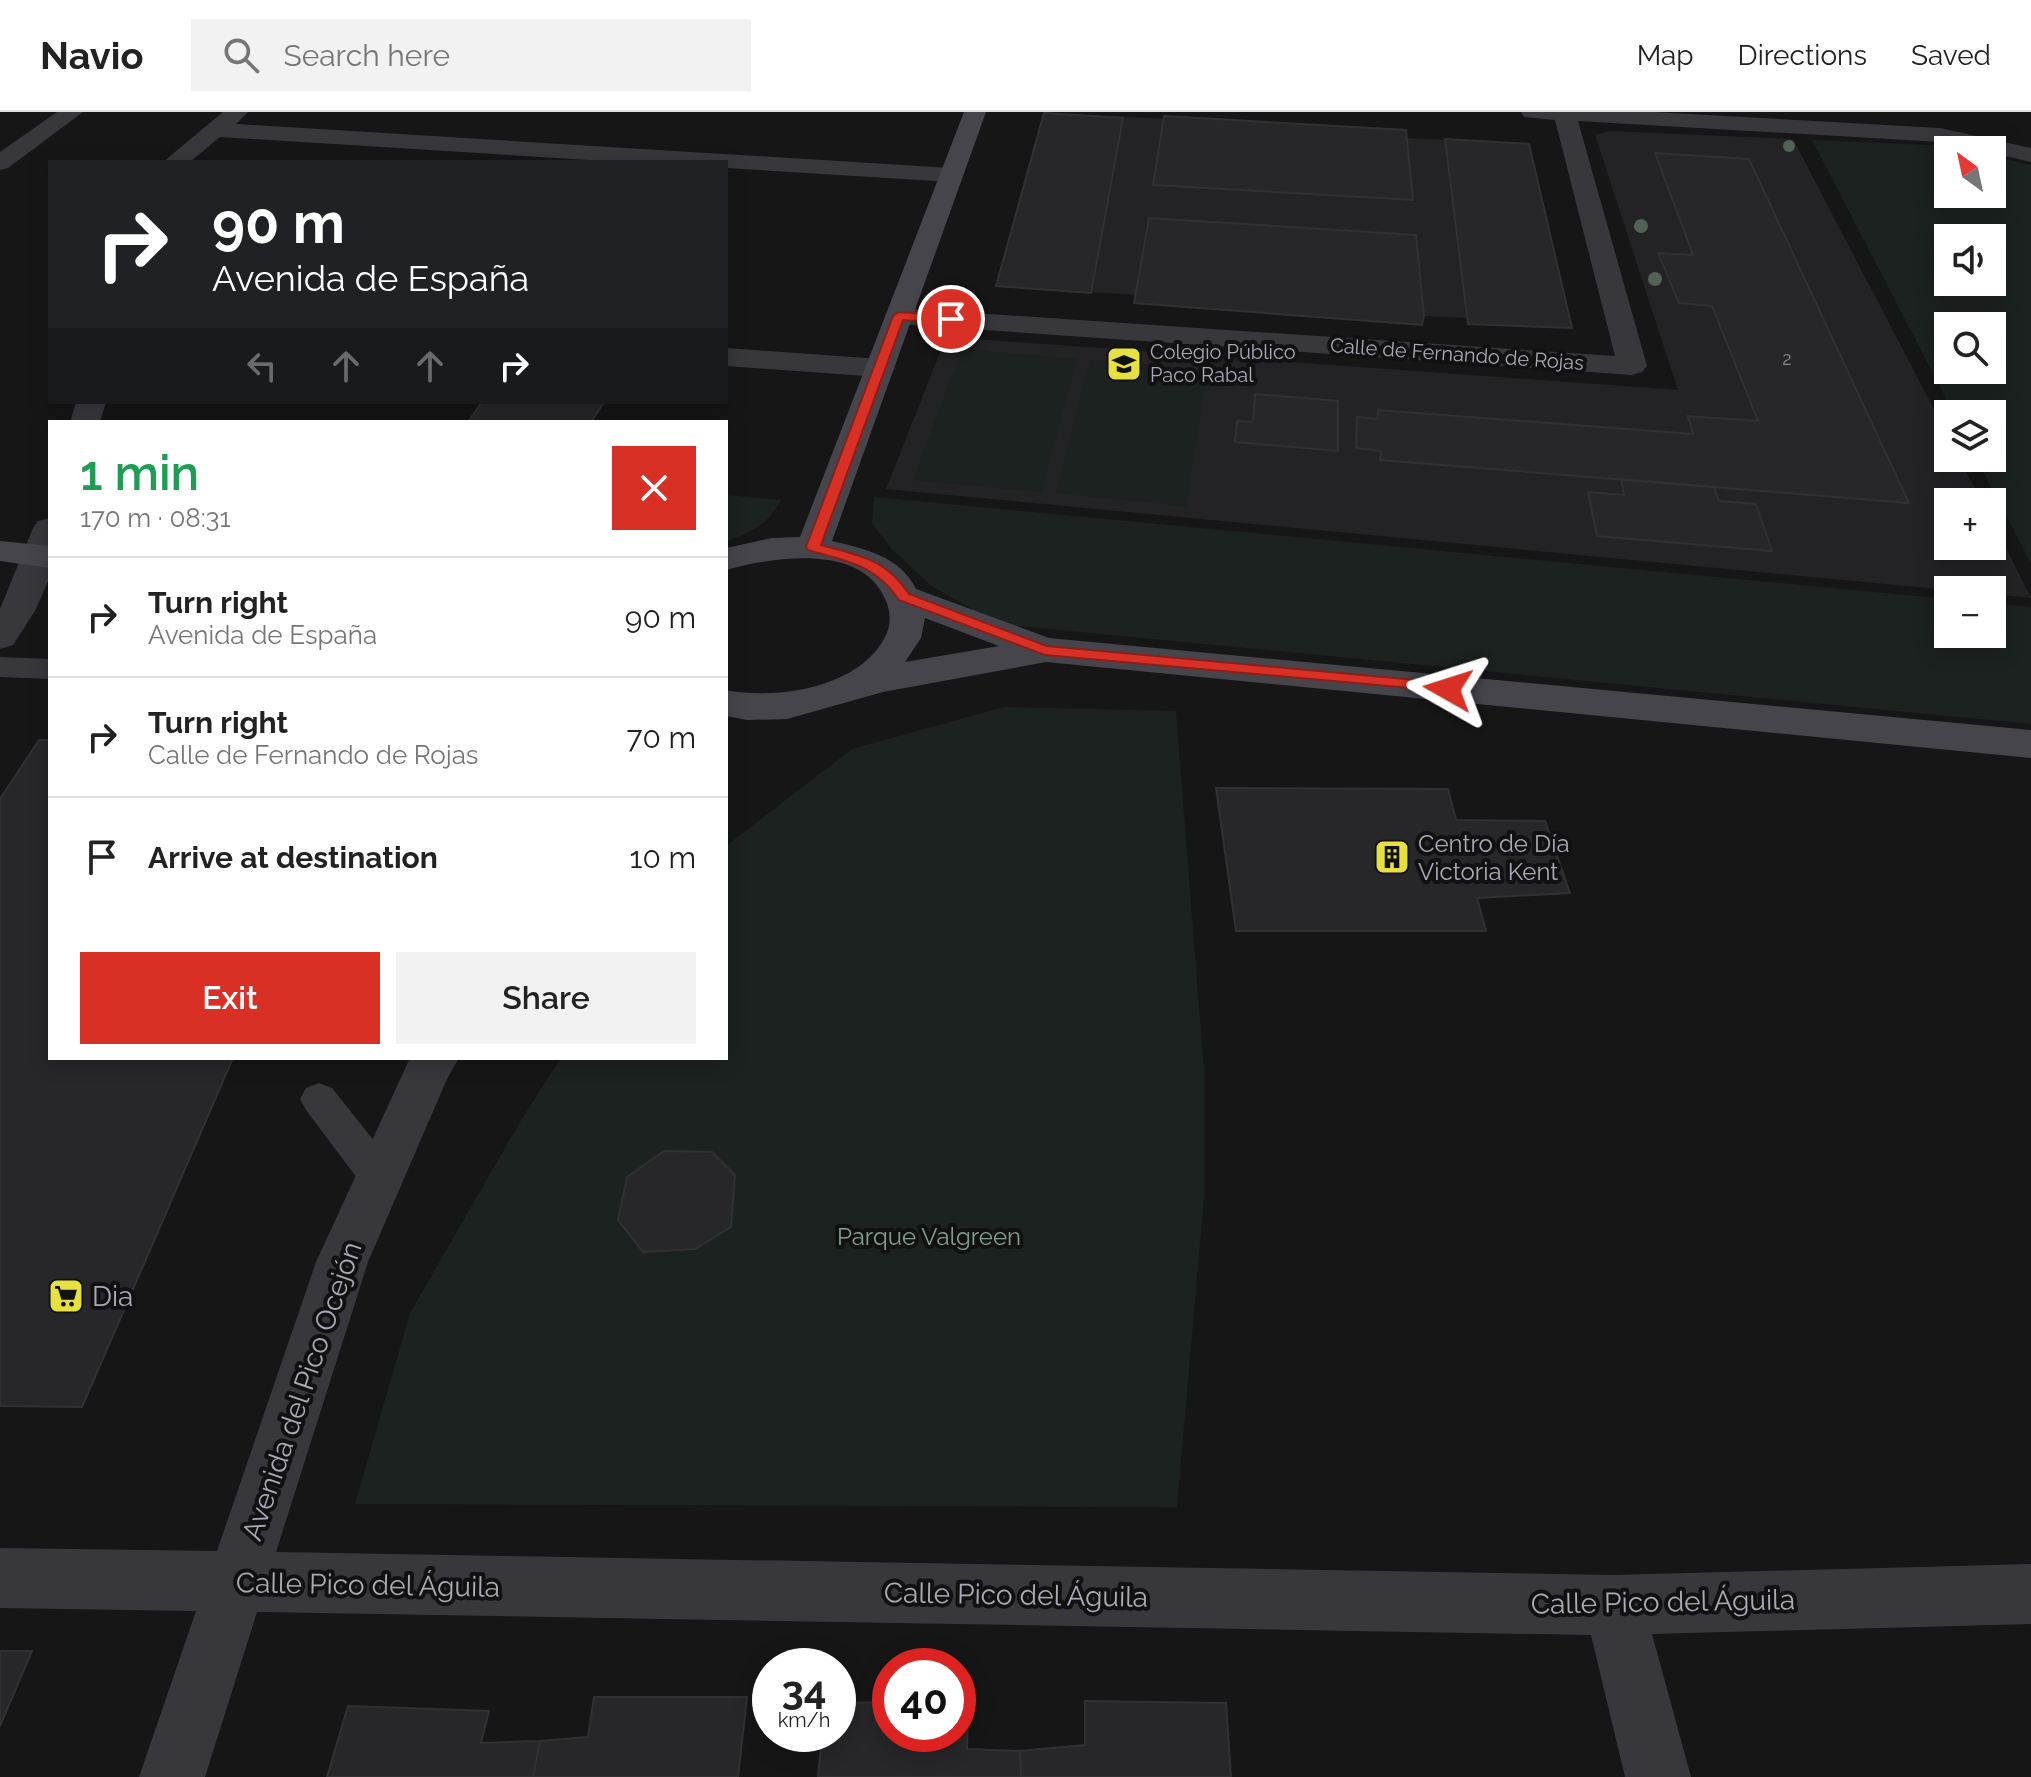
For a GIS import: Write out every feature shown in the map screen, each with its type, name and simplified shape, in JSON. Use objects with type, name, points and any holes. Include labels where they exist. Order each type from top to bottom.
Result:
[{"type":"street","points":[[0,163],[72,112]]},
{"type":"street","points":[[177,160],[237,112]]},
{"type":"street","points":[[813,547],[975,112]]},
{"type":"street","points":[[1532,112],[1876,121],[2031,155]]},
{"type":"street","name":"Calle de Fernando de Rojas","points":[[899,316],[1632,366],[1564,113]]},
{"type":"street","points":[[214,130],[705,160]]},
{"type":"street","points":[[728,161],[951,175]]},
{"type":"street","points":[[728,357],[880,368]]},
{"type":"street","points":[[0,551],[47,547],[20,610],[0,637]]},
{"type":"street","points":[[728,558],[774,547],[813,547],[871,564],[892,579],[904,597],[908,619],[903,640],[884,664],[856,685]]},
{"type":"street","points":[[904,597],[1045,650]]},
{"type":"street","points":[[730,710],[779,708],[820,700],[856,685],[1045,650],[2031,744]]},
{"type":"street","name":"Avenida del Pico Ocejón","points":[[172,1777],[342,1262],[434,1060]]},
{"type":"street","name":"Calle Pico del Águila","points":[[0,1578],[1614,1605],[2031,1594]]},
{"type":"street","points":[[1614,1605],[1658,1777]]},
{"type":"lane","points":[[0,667],[48,669]]},
{"type":"lane","points":[[319,1099],[380,1178]]},
{"type":"shaded area","points":[[1044,113],[1406,130],[1407,138],[1529,144],[1572,328],[1468,324],[1467,318],[1424,316],[1422,325],[1134,303],[1136,295],[996,286]]},
{"type":"shaded area","name":"Colegio Público Paco Rabal","points":[[1609,131],[1793,139],[1934,409],[1934,472],[1966,472],[1975,488],[1934,488],[1934,560],[2006,560],[2006,548],[2031,598],[2006,595],[2006,576],[1934,576],[1934,589],[886,489],[946,337],[1678,390],[1595,135]]},
{"type":"green space","points":[[1812,140],[1934,145],[1934,208],[2006,208],[2006,159],[2031,165],[2031,564],[2006,516],[2006,488],[1992,488],[1983,472],[2006,472],[2006,400],[1947,400],[1938,384],[2006,384],[2006,312],[1934,312],[1934,375]]},
{"type":"green space","points":[[962,349],[1077,359],[1041,492],[913,480]]},
{"type":"green space","points":[[1090,360],[1207,370],[1186,506],[1056,493]]},
{"type":"green space","points":[[728,495],[781,500],[771,515],[743,535],[728,540]]},
{"type":"green space","points":[[874,497],[1934,598],[1934,648],[2006,648],[2006,604],[2031,607],[2031,724],[998,624],[930,585],[891,548],[872,523]]},
{"type":"green space","name":"Parque Valgreen","points":[[1004,707],[1176,711],[1204,1071],[1204,1198],[1177,1507],[355,1504],[410,1313],[520,1122],[560,1060],[728,1060],[728,844],[852,749]]},
{"type":"building","points":[[1044,113],[1123,118],[1091,293],[996,286]]},
{"type":"building","points":[[1164,116],[1406,130],[1413,200],[1153,185]]},
{"type":"building","points":[[1445,139],[1529,144],[1572,328],[1468,324]]},
{"type":"building","points":[[1655,153],[1749,159],[1909,503],[1380,460],[1381,451],[1356,448],[1357,417],[1377,419],[1378,410],[1693,434],[1688,416],[1758,421],[1712,306],[1679,303],[1658,253],[1693,255]]},
{"type":"building","points":[[1149,218],[1416,235],[1424,316],[1422,325],[1134,303]]},
{"type":"building","points":[[1255,394],[1338,401],[1338,451],[1235,442],[1237,421],[1253,422]]},
{"type":"building","points":[[481,404],[603,404],[592,420],[469,420]]},
{"type":"building","points":[[1621,479],[1714,487],[1719,501],[1756,504],[1772,551],[1597,536],[1588,492],[1624,495]]},
{"type":"building","points":[[39,740],[48,740],[48,1060],[232,1060],[82,1407],[0,1406],[0,799]]},
{"type":"building","name":"Centro de Día Victoria Kent","points":[[1216,788],[1448,789],[1456,820],[1545,821],[1570,893],[1477,898],[1486,931],[1236,931]]},
{"type":"building","points":[[664,1151],[712,1152],[735,1175],[731,1227],[695,1249],[643,1252],[618,1220],[627,1177]]},
{"type":"building","points":[[0,1651],[32,1651],[0,1726]]},
{"type":"building","points":[[594,1697],[747,1697],[738,1777],[533,1777],[540,1741],[588,1737]]},
{"type":"building","points":[[1085,1701],[1226,1703],[1231,1777],[1021,1777],[1020,1751],[1085,1745]]},
{"type":"building","points":[[872,1702],[872,1752],[1020,1751],[1021,1777],[818,1777],[820,1752],[856,1752],[856,1703]]},
{"type":"building","points":[[348,1706],[489,1711],[481,1743],[540,1741],[533,1777],[327,1777]]},
{"type":"place","name":"Colegio Público Paco Rabal","points":[[1124,364]]},
{"type":"place","name":"Centro de Día Victoria Kent","points":[[1392,857]]},
{"type":"place","name":"Dia","points":[[66,1296]]},
{"type":"route","points":[[951,319],[899,316],[813,547],[871,564],[892,579],[904,597],[1045,650],[1448,689]]}]
